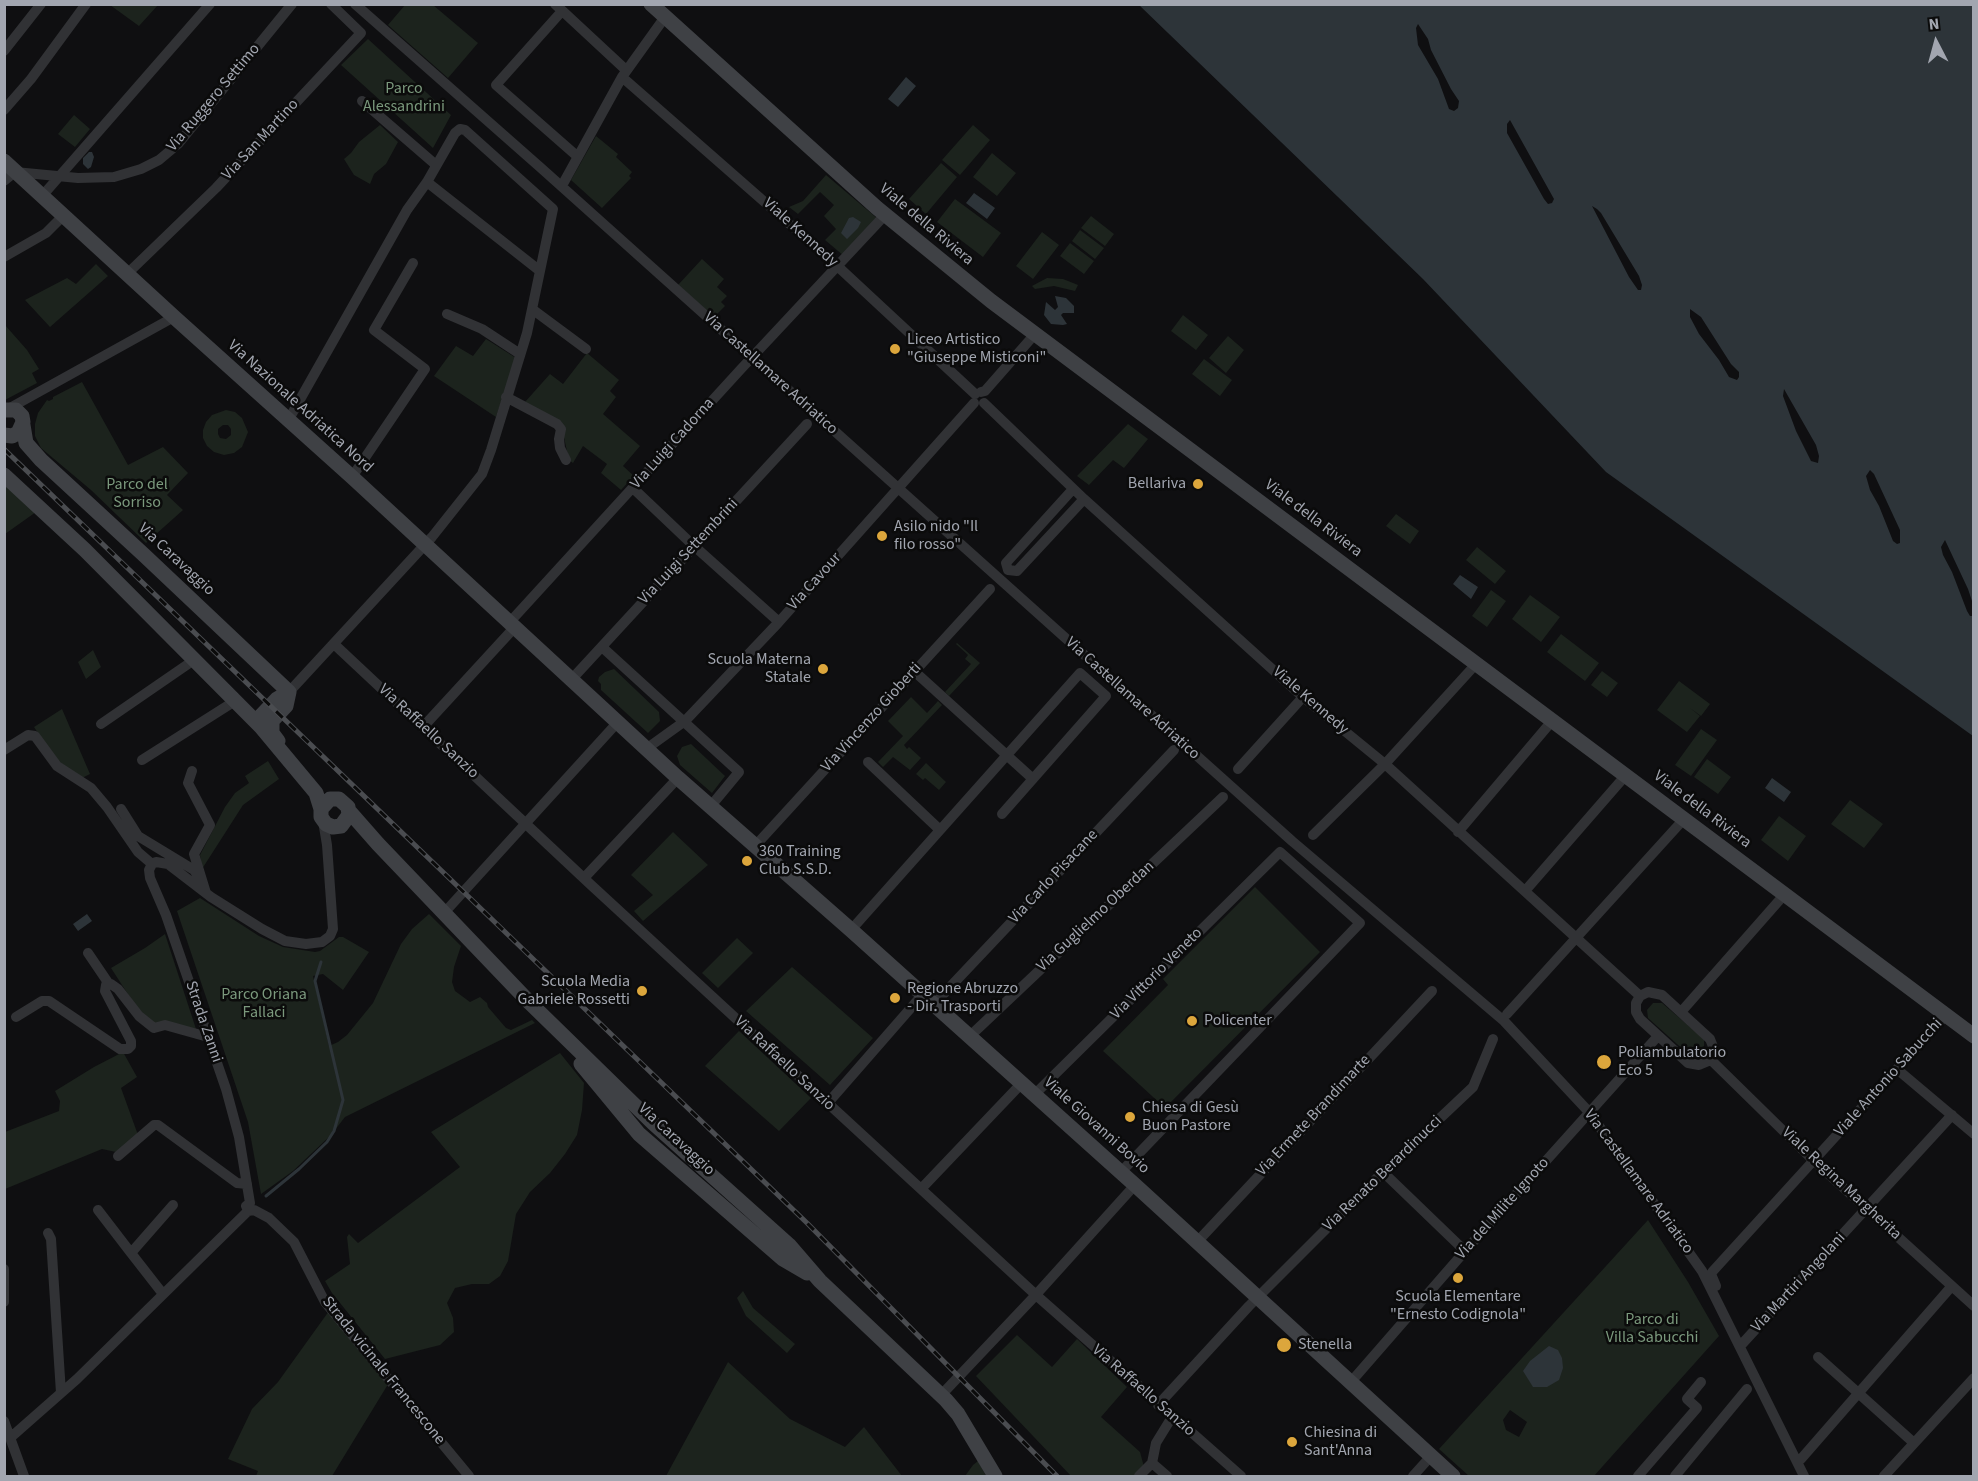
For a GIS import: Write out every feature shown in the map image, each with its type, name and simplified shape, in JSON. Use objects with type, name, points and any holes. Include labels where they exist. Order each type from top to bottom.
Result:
[{"type":"street","points":[[4,51],[41,4]]},
{"type":"street","points":[[4,111],[86,4]]},
{"type":"street","points":[[43,195],[210,4]]},
{"type":"street","name":"Via Ruggero Settimo","points":[[8,171],[60,177],[98,178],[129,174],[165,155],[183,138],[292,4]]},
{"type":"street","name":"Via San Martino","points":[[127,274],[216,188],[361,33],[330,4]]},
{"type":"street","name":"Via Castellamare Adriatico","points":[[355,4],[1292,842],[1504,1021],[1589,1112],[1702,1271],[1804,1476]]},
{"type":"street","name":"Viale della Riviera","points":[[651,4],[885,215],[1035,334],[1974,1036]]},
{"type":"street","points":[[578,157],[496,85],[558,8],[624,73]]},
{"type":"street","points":[[564,182],[624,73],[665,17]]},
{"type":"street","name":"Viale Kennedy","points":[[624,73],[838,267],[1084,499],[1303,697],[1385,764],[1640,996]]},
{"type":"street","points":[[362,101],[436,165]]},
{"type":"street","points":[[289,420],[407,210],[427,182],[455,133],[460,129],[465,130],[553,209],[520,354],[482,474],[424,545],[334,644],[289,692],[277,699],[261,716],[261,721],[316,793],[331,820]]},
{"type":"street","name":"Via Nazionale Adriatica Nord","points":[[8,171],[43,195],[646,749]]},
{"type":"street","points":[[427,182],[540,271]]},
{"type":"street","points":[[4,257],[46,233],[64,215]]},
{"type":"street","name":"Via Luigi Cadorna","points":[[423,727],[633,488],[885,215]]},
{"type":"street","points":[[352,477],[425,369],[374,330],[413,264]]},
{"type":"street","points":[[532,309],[586,349]]},
{"type":"street","points":[[447,314],[482,329],[520,354]]},
{"type":"street","points":[[6,409],[174,317]]},
{"type":"street","name":"Via Cavour","points":[[646,749],[685,722],[779,622],[1035,334]]},
{"type":"street","points":[[5,436],[18,433],[30,404],[39,392]]},
{"type":"street","points":[[506,397],[558,424],[561,429],[560,448],[566,460]]},
{"type":"street","points":[[6,409],[16,410],[23,422]]},
{"type":"street","name":"Via Caravaggio","points":[[23,422],[26,443],[36,454],[289,692]]},
{"type":"street","name":"Via Luigi Settembrini","points":[[571,680],[807,424]]},
{"type":"street","points":[[4,475],[85,550],[235,701],[261,721],[334,798],[326,802],[331,820],[327,845],[333,929],[330,936],[322,942],[298,943],[279,938],[262,929],[206,893],[168,864],[158,862],[152,864],[138,852],[107,807],[91,789],[57,766],[35,736],[28,735],[4,750]]},
{"type":"street","points":[[633,488],[693,546],[779,622]]},
{"type":"street","points":[[1073,489],[1006,563],[1008,570],[1017,571],[1084,499]]},
{"type":"street","name":"Via Vincenzo Gioberti","points":[[755,846],[990,589]]},
{"type":"street","name":"Via Raffaello Sanzio","points":[[334,644],[827,1104],[1158,1405],[1241,1476]]},
{"type":"street","points":[[602,647],[739,772],[710,807]]},
{"type":"street","points":[[101,724],[194,660]]},
{"type":"street","points":[[1313,835],[1385,764],[1476,664]]},
{"type":"street","points":[[914,671],[1033,779]]},
{"type":"street","points":[[851,930],[1080,673],[1106,696],[1002,814]]},
{"type":"street","points":[[1238,769],[1303,697]]},
{"type":"street","points":[[142,760],[235,701]]},
{"type":"street","points":[[1458,832],[1552,721]]},
{"type":"street","points":[[444,914],[617,723]]},
{"type":"street","name":"Viale Giovanni Bovio","points":[[646,749],[1136,1185],[1453,1476]]},
{"type":"street","name":"Via Carlo Pisacane","points":[[827,1104],[1174,750]]},
{"type":"street","points":[[868,762],[940,830]]},
{"type":"street","points":[[192,771],[188,783],[210,825],[194,854],[206,893]]},
{"type":"street","points":[[1525,891],[1626,775]]},
{"type":"street","points":[[584,878],[678,778]]},
{"type":"street","name":"Via Guglielmo Oberdan","points":[[969,1037],[1223,797]]},
{"type":"street","name":"Via Caravaggio","points":[[334,798],[343,801],[371,837],[530,1003],[653,1123],[789,1245],[820,1281],[942,1392],[995,1476]]},
{"type":"street","points":[[121,809],[138,836],[194,870],[201,880]]},
{"type":"street","points":[[331,820],[348,820],[350,811]]},
{"type":"street","points":[[1507,1014],[1684,819]]},
{"type":"street","name":"Via Caravaggio","points":[[331,820],[371,837]]},
{"type":"street","name":"Via Vittorio Veneto","points":[[1034,1095],[1280,852],[1360,922],[1121,1172]]},
{"type":"street","name":"Strada Zanni","points":[[152,864],[149,870],[150,878],[166,915],[226,1089],[239,1137],[251,1208]]},
{"type":"street","points":[[1681,1012],[1784,895]]},
{"type":"street","points":[[88,953],[109,984],[115,986],[139,1016],[154,1028],[165,1025],[208,1036]]},
{"type":"street","points":[[16,1017],[42,1001],[49,1001],[120,1049],[128,1049],[131,1041],[105,991],[105,987],[109,984]]},
{"type":"street","name":"Via Ermete Brandimarte","points":[[1197,1242],[1432,991]]},
{"type":"street","points":[[1648,992],[1655,992],[1662,995],[1681,1012],[1710,1039],[1714,1049],[1711,1060],[1699,1065],[1688,1062],[1640,1019],[1636,1012],[1636,1003],[1640,996],[1648,992]]},
{"type":"street","name":"Viale Antonio Sabucchi","points":[[1742,1344],[1711,1274],[1946,1016]]},
{"type":"street","name":"Via del Milite Ignoto","points":[[1350,1383],[1658,1036]]},
{"type":"street","name":"Via Renato Berardinucci","points":[[1158,1405],[1257,1297],[1383,1172],[1473,1088],[1493,1040]]},
{"type":"street","name":"Viale Regina Margherita","points":[[1711,1060],[1813,1160],[1974,1306]]},
{"type":"street","points":[[1898,1070],[1974,1134]]},
{"type":"street","points":[[921,1189],[1021,1084]]},
{"type":"street","name":"Via Martiri Angolani","points":[[1742,1344],[1952,1115]]},
{"type":"street","points":[[118,1156],[154,1125],[158,1125],[237,1183],[247,1184]]},
{"type":"street","points":[[1383,1172],[1465,1251]]},
{"type":"street","points":[[942,1392],[1036,1295],[1136,1185]]},
{"type":"street","points":[[131,1253],[173,1205]]},
{"type":"street","points":[[9,1438],[78,1379],[251,1208]]},
{"type":"street","name":"Strada vicinale Francescone","points":[[251,1208],[269,1218],[289,1235],[326,1302],[469,1476]]},
{"type":"street","points":[[98,1210],[163,1294]]},
{"type":"street","points":[[48,1233],[51,1239],[61,1393]]},
{"type":"street","points":[[4,1269],[4,1302]]},
{"type":"street","points":[[1801,1460],[1951,1287]]},
{"type":"street","points":[[1742,1344],[1810,1476]]},
{"type":"street","points":[[1818,1357],[1914,1443]]},
{"type":"street","points":[[1887,1475],[1974,1378]]},
{"type":"street","points":[[1638,1476],[1696,1408],[1687,1399],[1701,1382]]},
{"type":"street","points":[[1675,1476],[1747,1389]]},
{"type":"street","points":[[1139,1476],[1152,1463],[1156,1443],[1172,1417]]},
{"type":"street","points":[[4,1421],[24,1476]]},
{"type":"street","points":[[1413,1476],[1431,1456]]},
{"type":"street","points":[[1152,1463],[1167,1476]]},
{"type":"green space","points":[[110,5],[158,5],[139,26]]},
{"type":"green space","points":[[405,5],[433,5],[478,43],[448,78],[388,25]]},
{"type":"green space","name":"Parco Alessandrini","points":[[368,39],[451,115],[433,148],[341,65]]},
{"type":"green space","points":[[74,115],[90,129],[75,147],[58,134]]},
{"type":"green space","points":[[380,125],[398,142],[386,164],[374,174],[370,184],[354,175],[344,159],[359,142]]},
{"type":"green space","points":[[973,125],[990,140],[960,175],[942,160]]},
{"type":"green space","points":[[596,136],[618,154],[616,157],[632,172],[629,176],[631,178],[602,208],[571,180]]},
{"type":"green space","points":[[992,153],[1016,173],[997,196],[973,177]]},
{"type":"green space","points":[[941,163],[957,177],[926,214],[909,199]]},
{"type":"green space","points":[[826,175],[878,219],[844,256],[825,240],[836,229],[824,216],[834,205],[820,192],[798,214],[789,207],[803,201]]},
{"type":"green space","points":[[955,199],[1001,233],[983,257],[937,222]]},
{"type":"green space","points":[[1091,216],[1114,234],[1105,246],[1081,228]]},
{"type":"green space","points":[[1080,230],[1104,248],[1095,259],[1072,241]]},
{"type":"green space","points":[[1042,232],[1059,245],[1033,279],[1016,266]]},
{"type":"green space","points":[[1070,243],[1094,261],[1084,274],[1060,256]]},
{"type":"green space","points":[[702,259],[724,279],[717,287],[727,296],[721,302],[725,306],[714,317],[678,285]]},
{"type":"green space","points":[[96,264],[108,276],[50,327],[25,300],[67,278],[76,284]]},
{"type":"green space","points":[[1047,278],[1063,279],[1078,285],[1075,291],[1054,286],[1035,289],[1032,286]]},
{"type":"green space","points":[[1183,315],[1208,335],[1196,350],[1171,331]]},
{"type":"green space","points":[[5,325],[27,350],[39,369],[32,373],[37,383],[5,400]]},
{"type":"green space","points":[[1228,336],[1244,350],[1226,373],[1209,358]]},
{"type":"green space","points":[[486,339],[516,358],[496,417],[434,376],[456,346],[473,356]]},
{"type":"green space","points":[[587,353],[619,380],[610,391],[616,397],[603,414],[640,446],[623,466],[634,476],[621,490],[601,473],[607,464],[583,446],[573,463],[569,460],[563,433],[525,402],[550,374],[563,384]]},
{"type":"green space","points":[[1204,359],[1232,380],[1220,396],[1192,374]]},
{"type":"green space","name":"Parco del Sorriso","points":[[82,382],[128,465],[163,447],[188,473],[167,495],[183,510],[146,543],[91,490],[41,448],[35,436],[38,413],[47,400],[53,399]]},
{"type":"green space","points":[[226,410],[235,412],[242,418],[248,432],[242,447],[234,453],[224,455],[214,452],[207,446],[203,438],[203,430],[212,415]],"holes":[[[223,425],[228,425],[231,435],[226,439],[220,438],[218,429]]]},
{"type":"green space","points":[[1128,424],[1148,439],[1124,468],[1113,460],[1089,485],[1077,476]]},
{"type":"green space","points":[[4,485],[36,512],[5,534],[4,534]]},
{"type":"green space","points":[[1396,514],[1419,531],[1410,544],[1386,526]]},
{"type":"green space","points":[[1477,547],[1506,571],[1495,584],[1466,560]]},
{"type":"green space","points":[[1491,590],[1506,601],[1487,627],[1472,616]]},
{"type":"green space","points":[[1530,595],[1560,617],[1541,642],[1512,619]]},
{"type":"green space","points":[[1561,634],[1599,663],[1585,681],[1547,652]]},
{"type":"green space","points":[[957,643],[980,663],[949,696],[945,692],[971,664],[965,659],[968,655]]},
{"type":"green space","points":[[93,650],[101,667],[86,679],[78,662]]},
{"type":"green space","points":[[614,669],[659,712],[660,721],[648,733],[601,690],[599,677]]},
{"type":"green space","points":[[1602,671],[1618,683],[1607,697],[1591,685]]},
{"type":"green space","points":[[1679,681],[1710,704],[1701,716],[1690,708],[1700,716],[1687,732],[1657,710]]},
{"type":"green space","points":[[911,697],[927,713],[938,701],[942,705],[904,745],[921,758],[910,770],[893,757],[883,767],[878,762],[903,736],[888,721]]},
{"type":"green space","points":[[62,709],[90,774],[82,778],[55,759],[34,727]]},
{"type":"green space","points":[[1701,729],[1717,740],[1691,776],[1675,765]]},
{"type":"green space","points":[[691,744],[725,776],[712,793],[680,765],[677,756],[682,747]]},
{"type":"green space","points":[[1707,759],[1731,777],[1718,794],[1694,777]]},
{"type":"green space","points":[[268,761],[279,779],[243,805],[202,869],[200,855],[225,807],[235,793],[249,783],[245,776]]},
{"type":"green space","points":[[926,763],[946,782],[939,790],[925,778],[923,780],[916,774]]},
{"type":"green space","points":[[1850,800],[1883,824],[1864,848],[1831,824]]},
{"type":"green space","points":[[1779,816],[1806,836],[1788,861],[1761,840]]},
{"type":"green space","points":[[673,832],[708,865],[643,921],[634,911],[653,895],[631,875]]},
{"type":"green space","name":"Policenter","points":[[1255,887],[1320,952],[1165,1108],[1103,1051],[1168,985],[1163,979]]},
{"type":"green space","name":"Parco Oriana Fallaci","points":[[200,898],[259,936],[283,947],[315,952],[320,951],[339,937],[343,937],[369,952],[343,990],[323,974],[313,976],[329,1046],[347,1035],[373,1003],[401,944],[412,929],[429,914],[461,946],[452,982],[455,991],[470,1002],[480,997],[506,1028],[511,1030],[532,1020],[535,1023],[345,1117],[331,1135],[293,1171],[261,1194],[248,1122],[177,911]]},
{"type":"green space","points":[[165,934],[196,1029],[151,1023],[133,1002],[111,968]]},
{"type":"green space","points":[[737,938],[753,953],[718,988],[702,973]]},
{"type":"green space","points":[[792,967],[873,1038],[830,1085],[746,1011]]},
{"type":"green space","points":[[1653,1003],[1662,1003],[1704,1039],[1704,1046],[1697,1053],[1687,1053],[1648,1018],[1647,1010]]},
{"type":"green space","points":[[739,1031],[811,1098],[779,1131],[705,1066]]},
{"type":"green space","points":[[123,1052],[137,1077],[121,1088],[138,1135],[116,1152],[102,1149],[5,1189],[5,1132],[59,1111],[60,1101],[55,1091]]},
{"type":"green space","points":[[560,1053],[584,1083],[577,1135],[550,1173],[530,1192],[516,1214],[508,1261],[500,1276],[489,1284],[472,1284],[455,1288],[447,1303],[453,1318],[454,1332],[440,1345],[385,1359],[325,1281],[350,1264],[347,1237],[349,1234],[358,1243],[460,1167],[431,1132]]},
{"type":"green space","name":"Parco di Villa Sabucchi","points":[[1648,1220],[1719,1336],[1594,1476],[1469,1476],[1439,1449]],"holes":[[[1510,1410],[1527,1422],[1519,1437],[1506,1430],[1503,1420]]]},
{"type":"green space","points":[[743,1291],[753,1308],[795,1344],[787,1353],[746,1316],[737,1298]]},
{"type":"green space","points":[[329,1311],[390,1381],[332,1476],[256,1476],[258,1471],[228,1459],[252,1409],[278,1382]]},
{"type":"green space","points":[[1017,1335],[1052,1367],[1077,1339],[1127,1387],[1101,1417],[1140,1452],[1144,1467],[1134,1476],[1071,1476],[976,1376]]},
{"type":"green space","points":[[728,1362],[790,1419],[845,1447],[864,1427],[902,1476],[666,1476]]},
{"type":"green space","points":[[978,1461],[986,1476],[965,1476],[973,1465]]},
{"type":"shaded area","points":[[1139,5],[1973,5],[1973,736],[1606,472],[1423,279]]},
{"type":"shaded area","points":[[906,77],[916,86],[898,107],[888,99]]},
{"type":"shaded area","points":[[92,152],[94,157],[88,169],[83,164],[83,158]]},
{"type":"shaded area","points":[[974,193],[995,208],[987,219],[966,203]]},
{"type":"shaded area","points":[[853,217],[861,222],[847,239],[841,233],[849,218]]},
{"type":"shaded area","points":[[1055,296],[1066,298],[1074,306],[1074,313],[1061,315],[1067,324],[1051,324],[1044,315],[1046,302],[1055,310],[1058,307]]},
{"type":"shaded area","points":[[1460,575],[1478,587],[1471,599],[1453,584]]},
{"type":"shaded area","points":[[1772,778],[1791,792],[1784,802],[1765,788]]},
{"type":"shaded area","points":[[87,914],[92,921],[78,931],[73,924]]},
{"type":"shaded area","points":[[1549,1346],[1558,1350],[1562,1358],[1563,1368],[1559,1380],[1547,1387],[1533,1387],[1523,1371],[1530,1361]]},
{"type":"pier","points":[[1418,24],[1459,101],[1458,108],[1454,111],[1449,109],[1438,79],[1418,45],[1416,28]]},
{"type":"pier","points":[[1510,120],[1554,199],[1552,203],[1548,204],[1544,199],[1507,133],[1507,124]]},
{"type":"pier","points":[[1592,206],[1601,213],[1639,276],[1641,290],[1638,290],[1629,277]]},
{"type":"pier","points":[[1690,309],[1701,317],[1731,364],[1739,372],[1737,380],[1729,377],[1699,334],[1690,317]]},
{"type":"pier","points":[[1784,389],[1816,445],[1818,463],[1811,461],[1796,431],[1783,396]]},
{"type":"pier","points":[[1870,470],[1900,530],[1900,543],[1893,541],[1870,490],[1866,476]]},
{"type":"pier","points":[[1945,540],[1968,589],[1973,604],[1973,616],[1970,616],[1967,611],[1943,555],[1941,547]]},
{"type":"waterway","points":[[266,1196],[327,1142],[334,1131],[343,1100],[315,981],[321,962]]},
{"type":"railway","points":[[4,449],[807,1223],[1057,1476]]},
{"type":"place","name":"Liceo Artistico \"Giuseppe Misticoni\"","points":[[895,349]]},
{"type":"place","name":"Bellariva","points":[[1198,484]]},
{"type":"place","name":"Asilo nido \"Il filo rosso\"","points":[[882,536]]},
{"type":"place","name":"Scuola Materna Statale","points":[[823,669]]},
{"type":"place","name":"360 Training Club S.S.D.","points":[[747,861]]},
{"type":"place","name":"Scuola Media Gabriele Rossetti","points":[[642,991]]},
{"type":"place","name":"Regione Abruzzo - Dir. Trasporti","points":[[895,998]]},
{"type":"place","name":"Policenter","points":[[1192,1021]]},
{"type":"place","name":"Poliambulatorio Eco 5","points":[[1604,1062]]},
{"type":"place","name":"Chiesa di Gesù Buon Pastore","points":[[1130,1117]]},
{"type":"place","name":"Scuola Elementare \"Ernesto Codignola\"","points":[[1458,1278]]},
{"type":"place","name":"Stenella","points":[[1284,1345]]},
{"type":"place","name":"Chiesina di Sant'Anna","points":[[1292,1442]]}]
